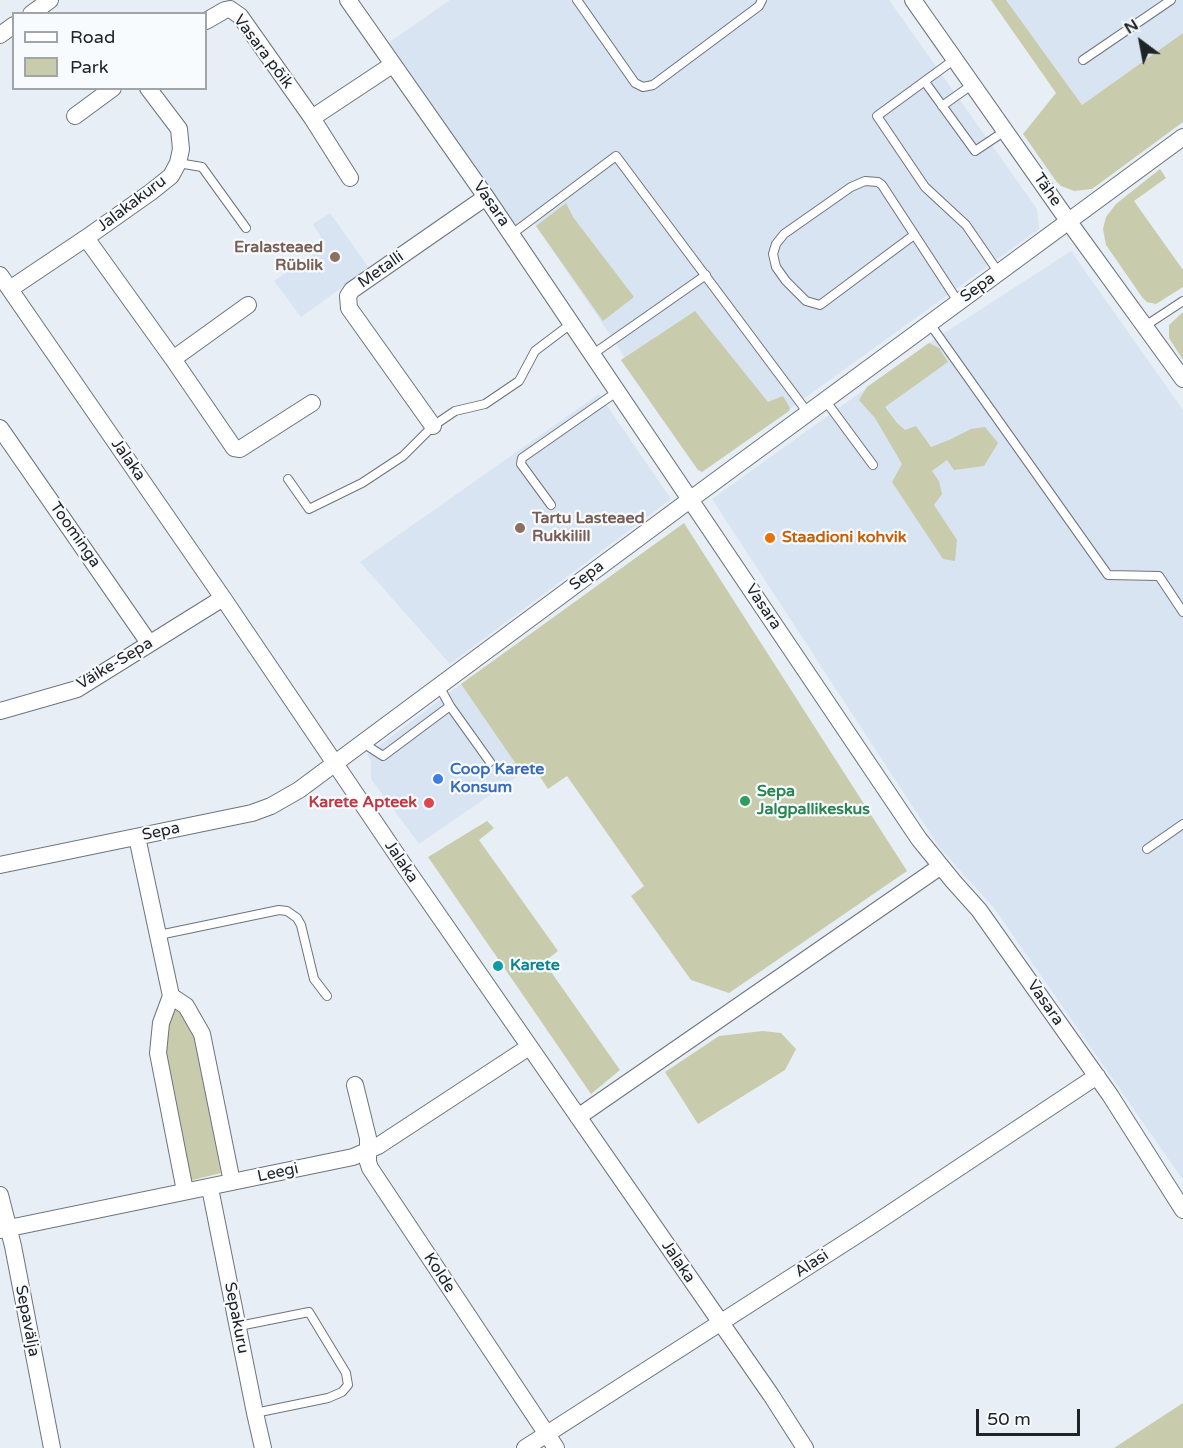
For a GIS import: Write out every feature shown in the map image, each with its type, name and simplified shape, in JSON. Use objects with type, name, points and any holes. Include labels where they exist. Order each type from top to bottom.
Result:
[{"type":"street","points":[[34,12],[50,0]]},
{"type":"street","name":"Vasara","points":[[348,0],[512,234],[913,829],[940,866],[979,910],[1097,1076],[1183,1210]]},
{"type":"street","name":"Tähe","points":[[913,0],[1183,379]]},
{"type":"street","name":"Vasara põik","points":[[207,20],[230,9],[240,16],[312,118],[350,178]]},
{"type":"street","points":[[312,118],[392,65]]},
{"type":"street","points":[[75,116],[110,90]]},
{"type":"street","name":"Jalakakuru","points":[[10,289],[86,238],[171,176],[178,163],[181,149],[179,129],[150,90]]},
{"type":"street","name":"Sepa","points":[[0,865],[252,813],[271,806],[299,790],[1183,137]]},
{"type":"street","name":"Metalli","points":[[433,426],[349,308],[348,296],[352,290],[486,197]]},
{"type":"street","points":[[86,238],[234,448],[240,450],[312,403]]},
{"type":"street","name":"Jalaka","points":[[0,275],[805,1448]]},
{"type":"street","points":[[173,359],[248,305]]},
{"type":"street","name":"Toominga","points":[[0,428],[149,643]]},
{"type":"street","name":"Väike-Sepa","points":[[0,711],[77,689],[223,598]]},
{"type":"street","points":[[137,837],[171,996],[161,1023],[158,1053],[185,1191]]},
{"type":"street","points":[[578,1117],[940,866]]},
{"type":"street","points":[[171,996],[186,1006],[202,1034],[232,1182]]},
{"type":"street","name":"Leegi","points":[[4,1229],[352,1157],[368,1151],[529,1047]]},
{"type":"street","name":"Alasi","points":[[525,1448],[551,1441],[720,1323],[1097,1076]]},
{"type":"street","name":"Kolde","points":[[356,1085],[368,1138],[370,1168],[551,1441]]},
{"type":"street","name":"Sepakuru","points":[[210,1188],[263,1448]]},
{"type":"street","name":"Sepavälja","points":[[0,1195],[4,1229],[52,1448]]},
{"type":"lane","points":[[577,0],[634,83],[644,87],[653,85],[759,6],[762,0]]},
{"type":"lane","points":[[1083,60],[1169,1]]},
{"type":"lane","points":[[955,59],[877,116],[925,187],[966,225],[1000,273]]},
{"type":"lane","points":[[925,81],[975,151],[1005,131]]},
{"type":"lane","points":[[942,105],[973,84]]},
{"type":"lane","points":[[512,234],[616,156],[808,413]]},
{"type":"lane","points":[[178,163],[202,167],[246,228]]},
{"type":"lane","points":[[914,235],[820,305],[806,301],[786,281],[776,267],[773,254],[776,244],[784,234],[851,187],[865,181],[878,182],[882,185],[959,303]]},
{"type":"lane","points":[[593,354],[705,275]]},
{"type":"lane","points":[[1145,326],[1183,301]]},
{"type":"lane","points":[[288,479],[309,509],[362,483],[403,456],[433,426],[455,411],[485,404],[519,381],[534,351],[572,323]]},
{"type":"lane","points":[[930,324],[1107,575],[1159,576],[1183,612]]},
{"type":"lane","points":[[551,505],[521,464],[522,458],[618,391]]},
{"type":"lane","points":[[825,400],[873,465]]},
{"type":"lane","points":[[439,685],[450,706],[490,762]]},
{"type":"lane","points":[[362,742],[383,756],[450,706]]},
{"type":"lane","points":[[1147,849],[1183,824]]},
{"type":"lane","points":[[159,935],[279,910],[287,911],[292,913],[301,925],[314,979],[327,996]]},
{"type":"lane","points":[[239,1326],[309,1312],[346,1373],[348,1385],[342,1392],[328,1398],[255,1413]]},
{"type":"shaded area","points":[[450,0],[889,0],[1037,209],[1039,229],[702,472],[698,470],[621,360],[624,357],[617,345],[532,220],[512,234],[381,48]]},
{"type":"shaded area","points":[[1006,0],[1183,0],[1183,33],[1082,105]]},
{"type":"shaded area","name":"Eralasteaed Rüblik","points":[[330,213],[369,268],[301,317],[274,281],[326,246],[313,224]]},
{"type":"shaded area","points":[[1071,251],[1183,410],[1183,1180],[994,908],[939,847],[712,499],[929,343]]},
{"type":"shaded area","name":"Tartu Lasteaed Rukkilill","points":[[599,394],[671,499],[450,664],[360,562]]},
{"type":"shaded area","points":[[461,684],[522,773],[419,844],[371,779],[371,761],[367,755]]},
{"type":"green space","points":[[991,0],[1006,0],[1082,105],[1183,33],[1183,122],[1092,189],[1074,191],[1061,186],[1023,134],[1056,93]]},
{"type":"green space","points":[[1160,169],[1166,178],[1134,201],[1183,270],[1183,287],[1156,304],[1147,302],[1142,297],[1106,245],[1103,229],[1106,217],[1116,204]]},
{"type":"green space","points":[[566,203],[573,217],[634,297],[603,321],[536,226]]},
{"type":"green space","points":[[695,311],[768,402],[783,396],[790,408],[789,411],[702,472],[698,470],[621,360]]},
{"type":"green space","points":[[1183,312],[1183,360],[1169,338],[1169,325]]},
{"type":"green space","points":[[929,343],[939,348],[948,362],[885,407],[905,430],[916,426],[931,447],[971,429],[985,427],[998,443],[984,466],[954,470],[947,460],[932,471],[939,481],[942,494],[934,505],[957,540],[955,561],[943,559],[892,482],[902,464],[875,418],[859,400],[867,387]]},
{"type":"green space","name":"Sepa Jalgpallikeskus","points":[[684,523],[907,871],[729,993],[691,980],[631,896],[644,886],[567,776],[548,789],[533,766],[522,773],[461,684]]},
{"type":"green space","points":[[487,821],[494,828],[479,840],[558,951],[544,962],[620,1070],[591,1094],[428,857]]},
{"type":"green space","points":[[175,1008],[186,1013],[196,1040],[221,1173],[189,1181],[165,1052],[165,1027]]},
{"type":"green space","points":[[763,1031],[781,1033],[796,1049],[785,1070],[698,1124],[665,1072],[719,1036]]},
{"type":"green space","points":[[1183,1403],[1183,1448],[1114,1448]]},
{"type":"place","name":"Eralasteaed Rüblik","points":[[335,257]]},
{"type":"place","name":"Tartu Lasteaed Rukkilill","points":[[520,528]]},
{"type":"place","name":"Staadioni kohvik","points":[[770,538]]},
{"type":"place","name":"Coop Karete Konsum","points":[[438,779]]},
{"type":"place","name":"Sepa Jalgpallikeskus","points":[[745,801]]},
{"type":"place","name":"Karete Apteek","points":[[429,803]]},
{"type":"place","name":"Karete","points":[[498,966]]}]
